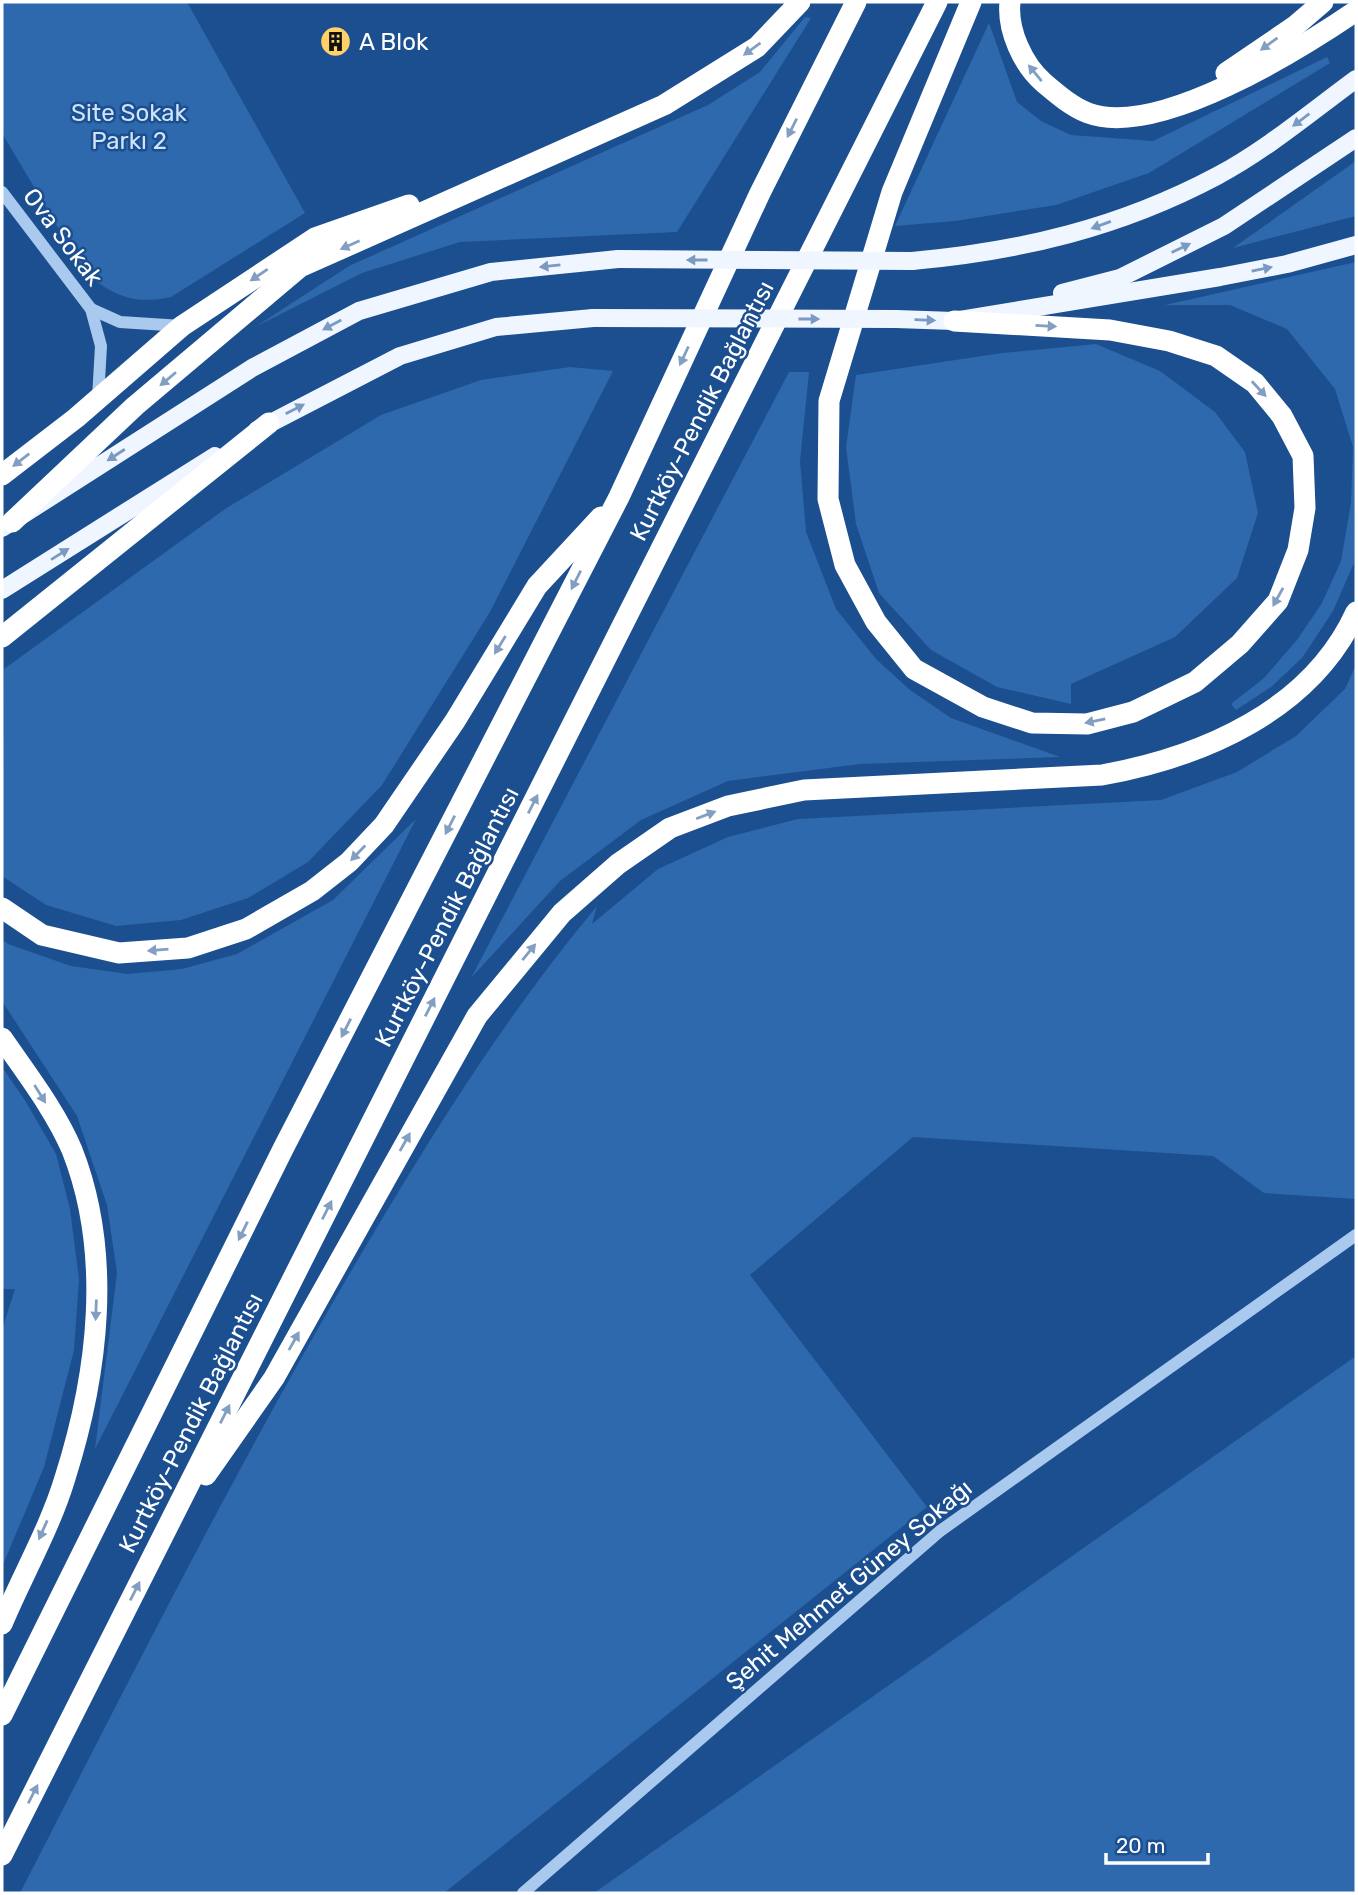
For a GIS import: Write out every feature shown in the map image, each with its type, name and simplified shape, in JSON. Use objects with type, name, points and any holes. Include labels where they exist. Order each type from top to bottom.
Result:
[{"type":"highway","points":[[7,525],[135,406],[300,267],[676,97],[757,47],[800,2]]},
{"type":"highway","name":"Kurtköy-Pendik Bağlantısı","points":[[2,1715],[283,1149],[619,497],[760,193],[856,2]]},
{"type":"highway","name":"Kurtköy-Pendik Bağlantısı","points":[[2,1855],[937,2]]},
{"type":"highway","points":[[954,321],[1110,330],[1169,341],[1216,356],[1255,383],[1282,416],[1303,456],[1306,508],[1298,550],[1278,601],[1240,644],[1195,682],[1133,712],[1087,724],[1032,723],[983,707],[914,669],[876,622],[845,565],[828,499],[829,401],[892,192],[971,2]]},
{"type":"highway","points":[[1010,2],[1017,43],[1033,74],[1059,97],[1089,114],[1122,117],[1149,114],[1182,105],[1262,68],[1356,10]]},
{"type":"highway","points":[[1089,114],[1122,114],[1157,106],[1205,86],[1256,54],[1323,2]]},
{"type":"highway","points":[[2,475],[182,326],[315,238],[547,157]]},
{"type":"highway","points":[[2,637],[269,423]]},
{"type":"highway","points":[[2,908],[41,935],[119,953],[188,948],[246,929],[312,891],[349,862],[384,825],[455,721],[537,586],[619,497]]},
{"type":"highway","points":[[161,1540],[274,1378],[477,1016],[562,913],[618,864],[670,828],[728,806],[804,790],[1102,775],[1147,767],[1210,746],[1278,707],[1331,656],[1356,612]]},
{"type":"highway","points":[[2,1038],[42,1096],[71,1149],[89,1206],[97,1272],[95,1338],[65,1480],[2,1624]]},
{"type":"main road","points":[[7,525],[252,368],[359,311],[491,272],[618,259],[912,261],[980,255],[1074,235],[1149,208],[1219,176],[1356,79]]},
{"type":"main road","points":[[954,321],[1120,278],[1224,226],[1356,138]]},
{"type":"main road","points":[[2,590],[269,423],[400,356],[496,327],[593,318],[954,321],[1220,277],[1286,264],[1356,244]]},
{"type":"street","name":"Ova Sokak","points":[[2,192],[91,309],[101,345],[98,398]]},
{"type":"street","name":"Ova Sokak","points":[[91,309],[120,322],[182,326]]},
{"type":"street","name":"Şehit Mehmet Güney Sokağı","points":[[523,1893],[940,1531],[1356,1235]]},
{"type":"green space","name":"Site Sokak Parkı 2","points":[[2,2],[187,2],[305,213],[171,297],[146,300],[125,297],[96,281],[85,273],[2,133]]},
{"type":"green space","points":[[805,17],[811,18],[677,232],[460,242],[362,273],[255,327],[349,266],[708,105],[760,72]]},
{"type":"green space","points":[[989,23],[1017,102],[1041,121],[1071,135],[1153,141],[1327,57],[1330,63],[1149,173],[1056,205],[955,221],[895,226]]},
{"type":"green space","points":[[1356,161],[1356,216],[1233,248]]},
{"type":"green space","points":[[1356,262],[1354,563],[1333,611],[1302,658],[1271,687],[1236,710],[1231,704],[1264,678],[1297,640],[1322,603],[1341,561],[1351,503],[1353,447],[1335,389],[1287,329],[1230,305],[1165,305]]},
{"type":"green space","points":[[1096,344],[1160,371],[1215,412],[1245,452],[1258,513],[1237,578],[1175,637],[1071,684],[1071,704],[997,687],[931,650],[879,593],[856,524],[846,447],[856,375],[1002,353]]},
{"type":"green space","points":[[570,367],[613,371],[490,612],[382,785],[308,862],[248,898],[181,920],[116,926],[46,905],[2,876],[4,669],[225,509],[381,415],[481,380]]},
{"type":"green space","points":[[789,372],[809,372],[800,461],[806,532],[836,609],[876,659],[910,690],[951,718],[1060,757],[860,764],[728,781],[641,820],[560,881],[471,978]]},
{"type":"green space","points":[[1356,665],[1356,1199],[1264,1193],[1213,1156],[913,1137],[750,1275],[927,1507],[444,1893],[20,1893],[222,1503],[350,1273],[466,1084],[529,993],[597,906],[592,924],[658,869],[728,837],[798,819],[1161,800],[1237,772],[1296,736],[1345,689]]},
{"type":"green space","points":[[416,819],[95,1449],[117,1273],[107,1205],[77,1116],[2,1001],[2,939],[8,944],[71,966],[128,974],[182,969],[237,954],[333,900]]},
{"type":"green space","points":[[2,1067],[56,1154],[70,1209],[79,1279],[74,1350],[44,1467],[2,1567],[2,1330],[15,1289],[2,1289]]},
{"type":"green space","points":[[1356,1356],[1356,1893],[594,1893]]},
{"type":"place","name":"A Blok","points":[[336,42]]}]
